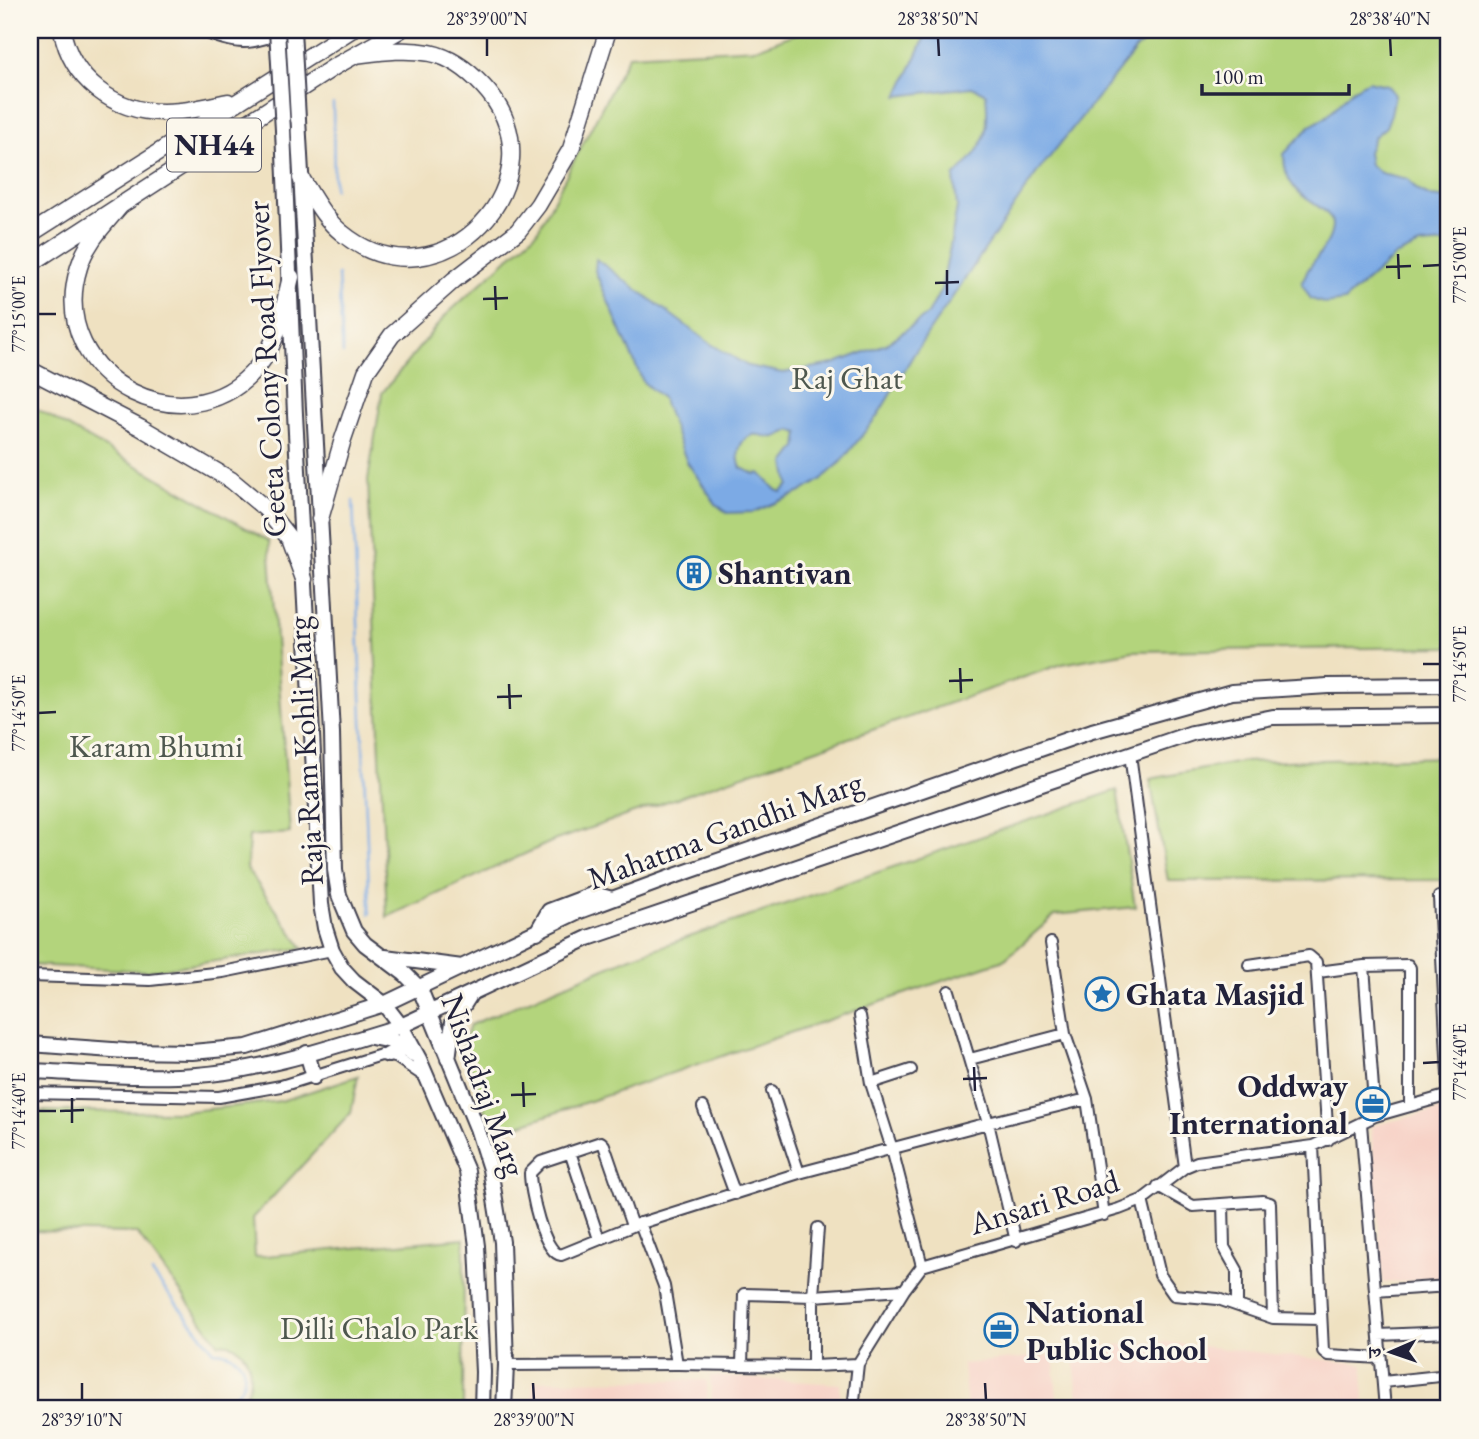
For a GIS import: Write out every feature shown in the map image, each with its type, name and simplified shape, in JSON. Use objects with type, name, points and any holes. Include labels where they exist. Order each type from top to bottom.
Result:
[{"type":"highway","points":[[62,30],[73,61],[89,83],[99,92],[122,104],[162,112],[194,109],[241,99]]},
{"type":"highway","name":"NH44","points":[[30,234],[351,30]]},
{"type":"highway","name":"NH44","points":[[30,264],[356,55],[400,30]]},
{"type":"highway","points":[[320,519],[366,372],[393,335],[454,280],[518,230],[538,205],[571,149],[608,30]]},
{"type":"highway","points":[[301,178],[328,220],[340,232],[354,242],[385,255],[418,257],[435,254],[458,244],[478,230],[498,203],[507,179],[510,154],[504,121],[497,105],[476,79],[448,59],[433,53],[416,51],[356,55]]},
{"type":"highway","points":[[120,206],[93,239],[79,266],[74,303],[77,326],[85,347],[97,366],[133,394],[161,403],[199,402],[220,395],[246,379],[257,368],[273,342],[290,277]]},
{"type":"highway","points":[[30,370],[140,427],[231,481],[266,509],[289,538],[304,579]]},
{"type":"main road","name":"Geeta Colony Road Flyover","points":[[277,30],[304,579]]},
{"type":"main road","name":"Geeta Colony Road Flyover","points":[[293,30],[320,519]]},
{"type":"main road","name":"Raja Ram Kohli Marg","points":[[320,519],[332,733],[335,870],[340,895],[354,932],[365,944],[412,979],[420,989]]},
{"type":"main road","name":"Raja Ram Kohli Marg","points":[[304,579],[324,928],[342,968],[384,1004],[401,1026]]},
{"type":"main road","name":"Mahatma Gandhi Marg","points":[[30,1044],[126,1051],[218,1051],[258,1043],[384,1004],[612,899],[1092,731],[1231,692],[1328,686],[1449,685]]},
{"type":"main road","name":"Mahatma Gandhi Marg","points":[[30,1071],[194,1076],[252,1068],[401,1026],[588,938],[1192,733],[1273,717],[1449,716]]},
{"type":"main road","points":[[383,957],[464,967]]},
{"type":"main road","name":"Nishadraj Marg","points":[[420,989],[477,1128],[490,1169],[502,1242],[506,1366],[504,1409]]},
{"type":"main road","points":[[448,1059],[456,1016],[471,994]]},
{"type":"main road","name":"Nishadraj Marg","points":[[401,1026],[419,1059],[467,1171],[477,1246],[483,1371],[482,1409]]},
{"type":"main road","points":[[369,1037],[389,1039],[405,1047],[419,1059]]},
{"type":"main road","points":[[388,1055],[405,1047]]},
{"type":"main road","points":[[307,1053],[314,1077]]},
{"type":"street","points":[[200,30],[248,43],[263,41],[286,30]]},
{"type":"street","points":[[1130,754],[1185,1167]]},
{"type":"street","points":[[1439,897],[1449,1095]]},
{"type":"street","points":[[1051,943],[1065,1034],[1087,1099],[1104,1214]]},
{"type":"street","points":[[30,976],[150,980],[223,972],[332,950]]},
{"type":"street","points":[[1249,965],[1309,957],[1317,962],[1328,1140]]},
{"type":"street","points":[[1318,972],[1364,966],[1408,965],[1409,1106]]},
{"type":"street","points":[[1364,966],[1375,1116]]},
{"type":"street","points":[[949,991],[988,1123],[1016,1241]]},
{"type":"street","points":[[853,1409],[858,1364],[922,1266],[892,1149],[871,1083],[860,1016]]},
{"type":"street","points":[[970,1059],[1065,1034]]},
{"type":"street","points":[[30,1093],[219,1097],[244,1094],[314,1077],[388,1055],[410,1064],[427,1077]]},
{"type":"street","points":[[871,1083],[911,1070]]},
{"type":"street","points":[[772,1091],[799,1173]]},
{"type":"street","name":"Ansari Road","points":[[922,1266],[1016,1241],[1142,1200],[1185,1167],[1210,1160],[1312,1146],[1375,1116],[1449,1095]]},
{"type":"street","points":[[677,1364],[664,1286],[636,1224],[604,1145],[595,1142],[541,1162],[530,1173],[538,1215],[551,1251],[561,1255],[636,1224],[799,1173],[1087,1099]]},
{"type":"street","points":[[703,1107],[735,1194]]},
{"type":"street","points":[[1361,1124],[1385,1409]]},
{"type":"street","points":[[1312,1146],[1320,1319],[1325,1354],[1380,1358]]},
{"type":"street","points":[[570,1152],[599,1239]]},
{"type":"street","points":[[1158,1186],[1193,1206],[1264,1201],[1270,1203],[1273,1318]]},
{"type":"street","points":[[1142,1200],[1160,1275],[1171,1292],[1177,1296],[1218,1299],[1273,1318],[1320,1319]]},
{"type":"street","points":[[1223,1205],[1224,1247],[1237,1270],[1237,1305]]},
{"type":"street","points":[[813,1366],[813,1296],[818,1228]]},
{"type":"street","points":[[1375,1291],[1449,1286]]},
{"type":"street","points":[[742,1365],[744,1294],[813,1296],[904,1290]]},
{"type":"street","points":[[1379,1335],[1449,1332]]},
{"type":"street","points":[[506,1366],[858,1364]]},
{"type":"street","points":[[1383,1382],[1449,1376]]},
{"type":"shaded area","points":[[1449,1108],[1449,1278],[1383,1283],[1371,1126]]},
{"type":"shaded area","points":[[1164,1342],[1363,1364],[1364,1409],[1079,1409],[1073,1348]]},
{"type":"shaded area","points":[[1053,1355],[1058,1409],[967,1409],[963,1364]]},
{"type":"shaded area","points":[[710,1376],[840,1384],[840,1409],[712,1409]]},
{"type":"shaded area","points":[[707,1380],[708,1409],[532,1409],[533,1381]]},
{"type":"green space","name":"Raj Ghat","points":[[805,30],[1449,30],[1449,647],[1133,651],[1062,664],[553,841],[387,917],[368,480],[382,393],[445,316],[537,232],[629,55],[758,48]]},
{"type":"green space","name":"Karam Bhumi","points":[[30,405],[269,541],[290,833],[249,836],[247,869],[303,948],[148,971],[30,965]]},
{"type":"green space","points":[[1449,757],[1449,880],[1168,881],[1150,779],[1241,762]]},
{"type":"green space","points":[[1117,790],[1135,907],[1055,915],[1004,960],[493,1134],[463,1046],[470,1025],[631,957]]},
{"type":"green space","name":"Dilli Chalo Park","points":[[358,1076],[351,1113],[253,1218],[255,1257],[464,1238],[463,1409],[242,1409],[250,1380],[245,1357],[235,1346],[219,1344],[137,1233],[30,1231],[30,1111],[181,1112],[281,1101]]},
{"type":"water","points":[[926,30],[1159,30],[1136,49],[1036,174],[914,354],[878,415],[841,462],[821,480],[801,492],[754,512],[727,513],[716,504],[687,462],[662,398],[643,382],[595,271],[596,259],[711,344],[748,366],[783,373],[833,364],[886,344],[928,314],[941,290],[957,207],[954,177],[978,149],[986,131],[986,94],[972,87],[898,96]],"holes":[[[791,430],[799,433],[797,447],[785,463],[789,485],[781,492],[760,473],[755,474],[741,468],[740,448],[748,437],[775,437]]]},
{"type":"water","points":[[1368,81],[1387,85],[1395,95],[1386,127],[1374,137],[1368,152],[1370,165],[1381,173],[1408,179],[1417,190],[1431,197],[1449,199],[1449,243],[1420,245],[1395,256],[1344,301],[1326,304],[1311,299],[1302,284],[1328,242],[1332,226],[1330,218],[1291,183],[1284,154],[1310,126],[1326,117],[1352,90]]},
{"type":"waterway","points":[[333,104],[334,189]]},
{"type":"waterway","points":[[338,275],[343,354]]},
{"type":"waterway","points":[[353,501],[370,914]]},
{"type":"waterway","points":[[152,1273],[214,1351],[224,1352],[239,1361],[243,1368],[243,1383],[231,1398],[231,1409]]},
{"type":"place","name":"Shantivan","points":[[694,573]]},
{"type":"place","name":"Ghata Masjid","points":[[1102,994]]},
{"type":"place","name":"Oddway International","points":[[1373,1104]]},
{"type":"place","name":"National Public School","points":[[1001,1330]]}]
